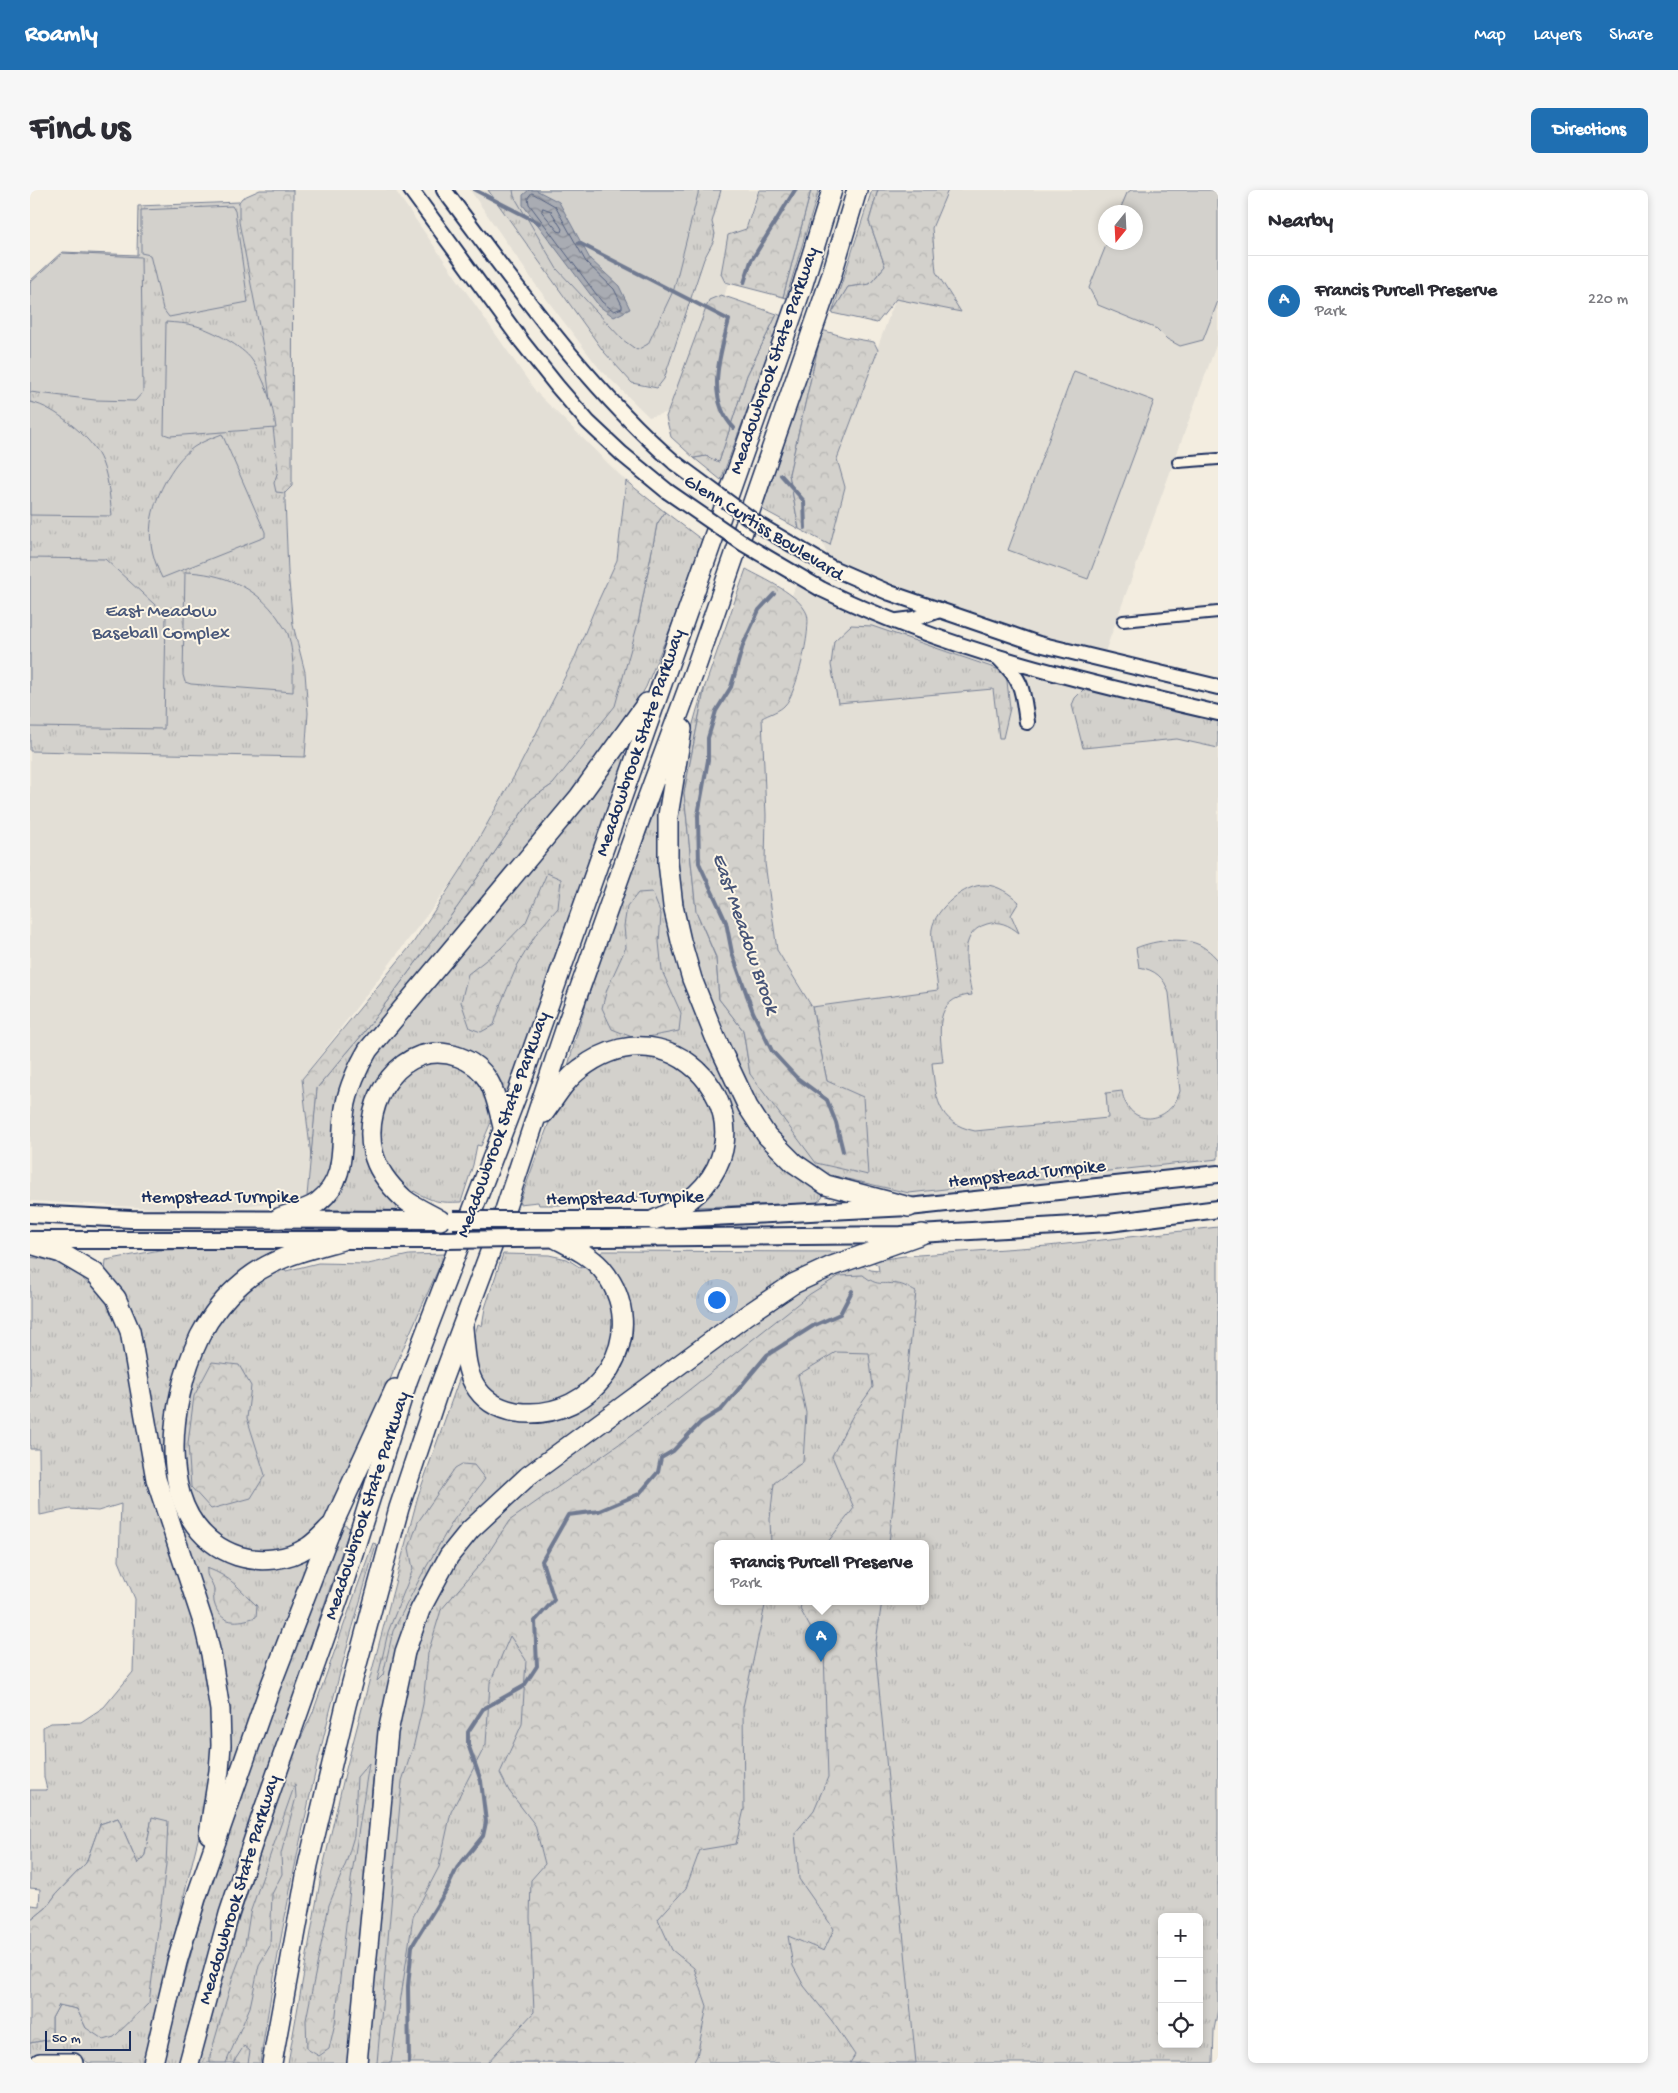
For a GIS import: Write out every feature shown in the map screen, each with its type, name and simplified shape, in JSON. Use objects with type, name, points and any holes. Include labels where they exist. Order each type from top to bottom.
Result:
[{"type":"highway","name":"Meadowbrook State Parkway","points":[[190,2063],[197,2030],[237,1890],[341,1591],[408,1379],[524,1075],[802,286],[832,190]]},
{"type":"highway","name":"Meadowbrook State Parkway","points":[[272,2063],[308,1865],[346,1705],[399,1508],[462,1324],[499,1228],[575,1002],[685,696],[828,286],[857,190]]},
{"type":"highway","points":[[279,1218],[317,1203],[332,1188],[341,1167],[345,1104],[354,1077],[368,1050],[579,797],[659,688]]},
{"type":"highway","points":[[685,696],[686,705],[668,816],[668,862],[673,906],[681,941],[692,979],[715,1037],[748,1107],[767,1136],[794,1163],[826,1185],[909,1207]]},
{"type":"highway","points":[[533,1128],[569,1079],[580,1069],[602,1055],[638,1047],[658,1049],[678,1056],[693,1065],[709,1082],[718,1097],[723,1112],[724,1148],[718,1164],[704,1187],[674,1211],[654,1220]]},
{"type":"highway","points":[[446,1220],[406,1200],[388,1182],[379,1168],[373,1152],[370,1129],[372,1114],[385,1083],[400,1068],[412,1060],[430,1053],[449,1054],[468,1061],[488,1079],[503,1127]]},
{"type":"highway","points":[[357,2063],[388,1732],[400,1672],[408,1644],[420,1610],[450,1556],[470,1530],[528,1476],[747,1315],[793,1284],[824,1270],[922,1234]]},
{"type":"highway","points":[[462,1324],[468,1367],[473,1382],[479,1392],[495,1405],[508,1411],[532,1414],[555,1411],[575,1403],[593,1389],[604,1377],[616,1354],[621,1336],[618,1297],[600,1267],[587,1256],[557,1239]]},
{"type":"highway","points":[[333,1524],[308,1547],[292,1555],[276,1559],[247,1559],[217,1547],[196,1526],[184,1504],[176,1474],[174,1439],[177,1406],[189,1362],[201,1335],[221,1304],[242,1282],[265,1266],[285,1257],[342,1240]]},
{"type":"highway","points":[[30,1244],[61,1253],[95,1273],[116,1298],[130,1331],[156,1479],[204,1625],[211,1654],[220,1710],[219,1771],[207,1847],[196,1898]]},
{"type":"highway","points":[[153,2063],[177,1962],[196,1898],[270,1687],[333,1524],[451,1267]]},
{"type":"highway","points":[[280,2063],[281,2014]]},
{"type":"highway","points":[[40,2063],[73,2063]]},
{"type":"main road","name":"Glenn Curtiss Boulevard","points":[[411,190],[556,386],[588,422],[622,454],[667,491],[744,544],[821,589],[867,612],[892,621],[999,658],[1084,683],[1218,713]]},
{"type":"main road","name":"Glenn Curtiss Boulevard","points":[[444,190],[575,360],[649,440],[675,463],[759,524],[830,567],[890,593],[1056,648],[1218,687]]},
{"type":"main road","points":[[892,621],[914,619],[940,610]]},
{"type":"main road","points":[[999,658],[1015,674],[1021,686],[1027,722]]},
{"type":"main road","name":"Hempstead Turnpike","points":[[30,1214],[131,1218],[654,1220],[909,1207],[1218,1174]]},
{"type":"main road","name":"Hempstead Turnpike","points":[[30,1240],[446,1240],[922,1234],[1109,1223],[1218,1209]]},
{"type":"street","points":[[1178,462],[1218,459]]},
{"type":"street","points":[[1123,620],[1218,612]]},
{"type":"shaded area","points":[[293,190],[395,190],[536,392],[626,481],[617,560],[575,657],[517,771],[462,869],[302,1079],[311,1156],[307,1196],[304,1198],[208,1211],[30,1201],[30,751],[305,756],[308,713],[305,672],[293,625],[288,572],[285,493],[292,486]]},
{"type":"shaded area","points":[[470,190],[758,190],[689,407],[649,417],[599,368],[538,288]]},
{"type":"shaded area","points":[[948,190],[1218,190],[1218,340],[1102,660],[1056,648],[830,564],[814,517],[899,290],[961,312],[936,272],[932,228]]},
{"type":"shaded area","points":[[798,579],[860,611],[1218,715],[1218,1171],[926,1201],[873,1196],[812,1007],[777,950],[765,863],[766,815],[762,718],[786,705],[798,678],[809,627],[807,613],[792,595]]},
{"type":"green space","points":[[260,190],[293,190],[292,486],[285,493],[276,492],[274,483],[278,471],[265,357],[239,222],[239,202],[242,198]]},
{"type":"green space","points":[[488,190],[721,190],[712,222],[715,234],[713,242],[704,259],[664,379],[657,388],[632,383],[604,352]]},
{"type":"green space","points":[[513,190],[699,190],[674,289],[648,344],[637,350],[623,340],[557,269],[514,196]]},
{"type":"green space","points":[[759,190],[811,190],[783,297],[725,282],[721,274],[728,235],[746,229]]},
{"type":"green space","points":[[811,190],[819,190],[786,298],[783,297]]},
{"type":"green space","points":[[872,190],[878,190],[869,221],[885,266],[870,284],[848,287],[832,313]]},
{"type":"green space","points":[[878,190],[948,190],[932,228],[936,272],[961,312],[896,299],[877,323],[832,313],[848,287],[870,284],[885,266],[869,221]]},
{"type":"green space","points":[[1131,190],[1218,190],[1218,301],[1203,340],[1180,346],[1167,339],[1157,329],[1098,305],[1089,288],[1104,250],[1143,250],[1143,205],[1122,205],[1127,193]]},
{"type":"green space","name":"East Meadow Baseball Complex","points":[[239,202],[273,209],[288,572],[293,625],[305,672],[308,713],[305,757],[30,751],[30,281],[62,252],[137,255],[138,206]]},
{"type":"green space","points":[[232,206],[235,211],[248,302],[169,317],[163,309],[150,255],[141,253],[141,210]]},
{"type":"green space","points":[[63,253],[141,257],[143,392],[135,401],[95,400],[30,392],[30,283]]},
{"type":"green space","points":[[721,295],[777,314],[747,375],[719,462],[706,456],[694,458],[671,437],[666,417],[709,300]]},
{"type":"green space","points":[[777,314],[782,316],[721,480],[694,458],[706,456],[719,462],[747,375]]},
{"type":"green space","points":[[166,322],[189,324],[204,328],[241,349],[257,367],[265,384],[276,428],[170,436],[164,434]]},
{"type":"green space","points":[[822,330],[789,474],[799,529],[762,509]]},
{"type":"green space","points":[[822,330],[845,337],[874,342],[878,350],[837,459],[845,487],[830,545],[799,529],[789,474]]},
{"type":"green space","points":[[1074,371],[1154,401],[1088,579],[1008,550]]},
{"type":"green space","points":[[30,402],[45,407],[59,415],[90,443],[97,453],[106,474],[112,516],[30,515]]},
{"type":"green space","points":[[222,434],[265,532],[265,537],[162,578],[153,553],[150,530],[159,494],[171,472],[185,454],[201,443]]},
{"type":"green space","points":[[626,481],[665,512],[657,524],[638,623],[615,706],[553,784],[531,799],[458,906],[362,1035],[317,1088],[311,1156],[302,1079],[413,943],[461,870],[517,771],[575,657],[617,560]]},
{"type":"green space","points":[[665,512],[702,540],[675,617],[646,687],[623,727],[588,776],[360,1052],[326,1188],[312,1196],[307,1196],[317,1088],[362,1035],[458,906],[531,799],[553,784],[638,623],[657,524]]},
{"type":"green space","points":[[30,558],[105,559],[166,615],[164,729],[30,727]]},
{"type":"green space","points":[[746,569],[789,594],[797,600],[807,614],[805,646],[794,689],[783,707],[762,718],[766,815],[765,863],[777,950],[812,1007],[827,1081],[863,1097],[868,1175],[816,1163],[750,1074],[743,1030],[719,999],[716,957],[696,911],[684,793],[705,686]]},
{"type":"green space","points":[[185,572],[212,575],[238,584],[260,598],[269,607],[285,628],[290,641],[293,692],[185,682],[183,675]]},
{"type":"green space","points":[[851,625],[872,626],[1006,672],[1010,708],[1003,738],[999,738],[993,689],[838,703],[831,665],[834,641]]},
{"type":"green space","points":[[705,686],[684,793],[696,911],[716,958],[719,999],[743,1030],[750,1074],[827,1081],[812,1007],[938,990],[932,941],[934,921],[945,906],[960,893],[977,886],[990,885],[1004,891],[1019,902],[1011,915],[1019,933],[1000,923],[987,924],[977,929],[967,944],[967,965],[972,995],[959,997],[950,1002],[944,1010],[940,1029],[943,1062],[932,1063],[937,1097],[945,1115],[952,1122],[975,1131],[1108,1118],[1106,1093],[1122,1091],[1126,1103],[1132,1112],[1140,1117],[1150,1118],[1168,1111],[1180,1091],[1169,993],[1158,975],[1150,970],[1139,967],[1136,948],[1162,941],[1181,940],[1199,945],[1208,950],[1218,960],[1218,1159],[909,1193],[834,1176],[831,1181],[806,1167],[758,1114],[704,999],[678,906],[684,905],[678,852],[680,794],[690,737]]},
{"type":"green space","points":[[1086,687],[1218,720],[1218,748],[1177,739],[1083,748],[1072,705],[1075,698]]},
{"type":"green space","points":[[621,750],[626,754],[619,777],[505,1100],[496,1084],[429,1049],[367,1114],[398,1201],[395,1211],[326,1210],[324,1208],[348,1118],[368,1061]]},
{"type":"green space","points":[[659,800],[664,800],[662,844],[731,1090],[825,1191],[822,1198],[816,1203],[696,1207],[718,1180],[724,1168],[728,1155],[731,1128],[735,1126],[723,1094],[706,1071],[618,1043],[587,1053],[568,1066],[610,932]]},
{"type":"green space","points":[[547,873],[561,879],[558,908],[538,931],[517,966],[494,1025],[481,1032],[470,1028],[461,1002],[468,974],[500,949],[526,922]]},
{"type":"green space","points":[[652,892],[661,914],[659,942],[662,971],[681,1013],[679,1031],[637,1039],[612,1029],[602,1008],[607,989],[626,947],[624,926],[627,907],[638,893]]},
{"type":"green space","points":[[642,1053],[671,1060],[696,1076],[715,1102],[720,1134],[709,1170],[689,1195],[608,1198],[584,1205],[539,1205],[538,1202],[519,1204],[554,1109],[565,1091],[611,1057]]},
{"type":"green space","points":[[433,1059],[460,1064],[480,1078],[490,1098],[491,1122],[481,1146],[477,1145],[473,1165],[461,1202],[436,1201],[414,1191],[409,1196],[379,1157],[379,1111],[390,1086],[410,1068]]},
{"type":"green space","points":[[1218,1227],[1218,2009],[1214,2030],[1213,2063],[366,2063],[386,1824],[402,1693],[434,1599],[457,1559],[485,1523],[518,1493],[793,1291],[858,1264],[871,1270],[879,1271],[878,1265],[872,1261],[904,1256],[1048,1246]]},
{"type":"green space","points":[[285,1249],[265,1255],[261,1262],[211,1304],[166,1464],[158,1459],[105,1271],[106,1260],[160,1250]]},
{"type":"green space","points":[[603,1251],[841,1252],[841,1255],[831,1255],[831,1264],[472,1521],[398,1650],[381,1719],[372,1788],[349,2063],[288,2063],[321,1876],[346,1769],[418,1496],[462,1371],[469,1394],[486,1409],[508,1420],[538,1423],[567,1416],[594,1400],[613,1380],[623,1359],[628,1333],[595,1258]]},
{"type":"green space","points":[[445,1254],[340,1499],[320,1528],[291,1548],[262,1554],[235,1549],[214,1537],[193,1512],[182,1466],[185,1399],[211,1330],[251,1283],[283,1265],[286,1271],[318,1263],[368,1264],[409,1255]]},
{"type":"green space","points":[[503,1254],[549,1255],[567,1259],[581,1268],[586,1264],[603,1281],[615,1309],[613,1351],[582,1393],[532,1410],[486,1392],[472,1371],[472,1344],[478,1324],[482,1326],[485,1308]]},
{"type":"green space","points":[[30,1257],[59,1264],[86,1276],[83,1279],[89,1284],[92,1281],[110,1303],[119,1326],[200,1640],[210,1694],[214,1745],[209,1796],[180,1911],[147,2063],[89,2063],[75,2057],[60,2055],[30,2060],[30,2043],[52,2039],[52,2018],[59,2005],[77,2009],[86,2028],[114,2037],[152,1818],[145,1855],[138,1864],[118,1818],[100,1824],[86,1863],[57,1893],[46,1908],[30,1921],[30,1905],[39,1906],[40,1889],[30,1888],[30,1790],[47,1790],[44,1777],[43,1727],[51,1723],[81,1722],[104,1707],[133,1672],[135,1599],[119,1561],[121,1504],[98,1511],[70,1509],[40,1515],[39,1449],[30,1449]]},
{"type":"green space","points":[[863,1275],[876,1283],[899,1284],[916,1292],[889,1540],[829,1540],[854,1508],[832,1456],[852,1417],[873,1387],[869,1353],[836,1352],[798,1375],[806,1413],[803,1462],[774,1483],[770,1519],[771,1540],[714,1540],[714,1605],[765,1605],[743,1707],[744,1809],[736,1844],[700,1850],[686,1888],[658,1919],[672,1950],[694,1968],[707,2006],[697,2056],[693,2063],[487,2063],[534,2012],[530,1917],[531,1880],[545,1864],[535,1825],[509,1791],[500,1773],[522,1724],[526,1660],[510,1636],[490,1683],[486,1744],[451,1812],[439,1867],[413,1917],[391,2063],[377,2063],[402,1781],[414,1744],[423,1704],[428,1653],[441,1610],[483,1561],[509,1521],[632,1435],[810,1294],[839,1276]]},
{"type":"green space","points":[[212,1362],[239,1365],[251,1386],[247,1418],[265,1475],[251,1498],[211,1509],[191,1487],[188,1443],[194,1396]]},
{"type":"green space","points":[[462,1464],[474,1465],[485,1479],[453,1521],[421,1576],[393,1631],[383,1675],[377,1681],[388,1632],[413,1569],[409,1548],[418,1522],[455,1468]]},
{"type":"green space","points":[[344,1525],[350,1528],[217,1924],[180,2063],[162,2063],[197,1931],[232,1816],[293,1645]]},
{"type":"green space","points":[[187,1530],[207,1551],[229,1563],[251,1569],[279,1568],[305,1559],[310,1562],[230,1780],[224,1779],[182,1534]]},
{"type":"green space","points":[[373,1543],[376,1544],[335,1690],[309,1798],[282,1930],[260,2063],[199,2063],[223,1968],[270,1823],[294,1753],[313,1712]]},
{"type":"green space","points":[[207,1568],[229,1579],[257,1606],[256,1617],[243,1621],[230,1621],[221,1615],[214,1602],[214,1588],[208,1576]]},
{"type":"green space","points":[[801,1605],[881,1605],[875,1648],[916,2063],[850,2063],[855,2055],[832,2021],[804,1986],[793,1966],[788,1936],[824,1951],[834,1929],[799,1879],[795,1833],[814,1810],[828,1777],[824,1652],[800,1609]]},
{"type":"green space","points":[[369,1763],[351,1880],[335,2023],[329,2049],[319,2056],[307,2049],[306,2020],[329,1905],[346,1863],[354,1836],[357,1777]]},
{"type":"green space","points":[[295,1784],[296,1797],[281,1854],[282,1874],[272,1894],[270,1946],[259,1965],[250,2007],[226,2063],[210,2063],[210,2056],[234,1974],[245,1945],[250,1913]]},
{"type":"green space","points":[[152,1817],[168,1821],[166,1864],[149,2003],[114,2037],[104,2040],[86,2028],[77,2009],[59,2005],[52,2018],[52,2039],[30,2043],[30,1921],[46,1908],[57,1893],[86,1863],[100,1824],[118,1818],[138,1864],[145,1855]]},
{"type":"green space","points":[[244,2046],[250,2051],[248,2063],[233,2063]]},
{"type":"water","points":[[529,190],[536,190],[559,202],[590,259],[619,286],[630,309],[614,317],[599,306],[523,205],[523,195]]},
{"type":"waterway","points":[[475,190],[539,223]]},
{"type":"waterway","name":"East Meadow Brook","points":[[744,283],[751,261],[795,190]]},
{"type":"waterway","points":[[579,243],[729,320],[719,362],[717,390],[725,416],[734,428]]},
{"type":"waterway","points":[[781,475],[804,501],[805,528]]},
{"type":"waterway","name":"East Meadow Brook","points":[[774,594],[759,610],[743,645],[731,687],[716,711],[708,738],[708,760],[698,815],[699,863],[726,922],[732,953],[753,1012],[772,1051],[796,1077],[827,1100],[836,1123],[843,1151]]},
{"type":"waterway","name":"East Meadow Brook","points":[[409,2063],[408,1986],[412,1946],[447,1889],[457,1868],[483,1836],[486,1822],[481,1781],[468,1744],[468,1732],[483,1709],[524,1686],[537,1666],[535,1621],[554,1600],[542,1561],[568,1515],[599,1511],[639,1494],[658,1472],[661,1458],[673,1451],[701,1422],[722,1409],[767,1355],[813,1326],[840,1314],[852,1291]]},
{"type":"place","name":"Francis Purcell Preserve","points":[[821,1662]]}]
